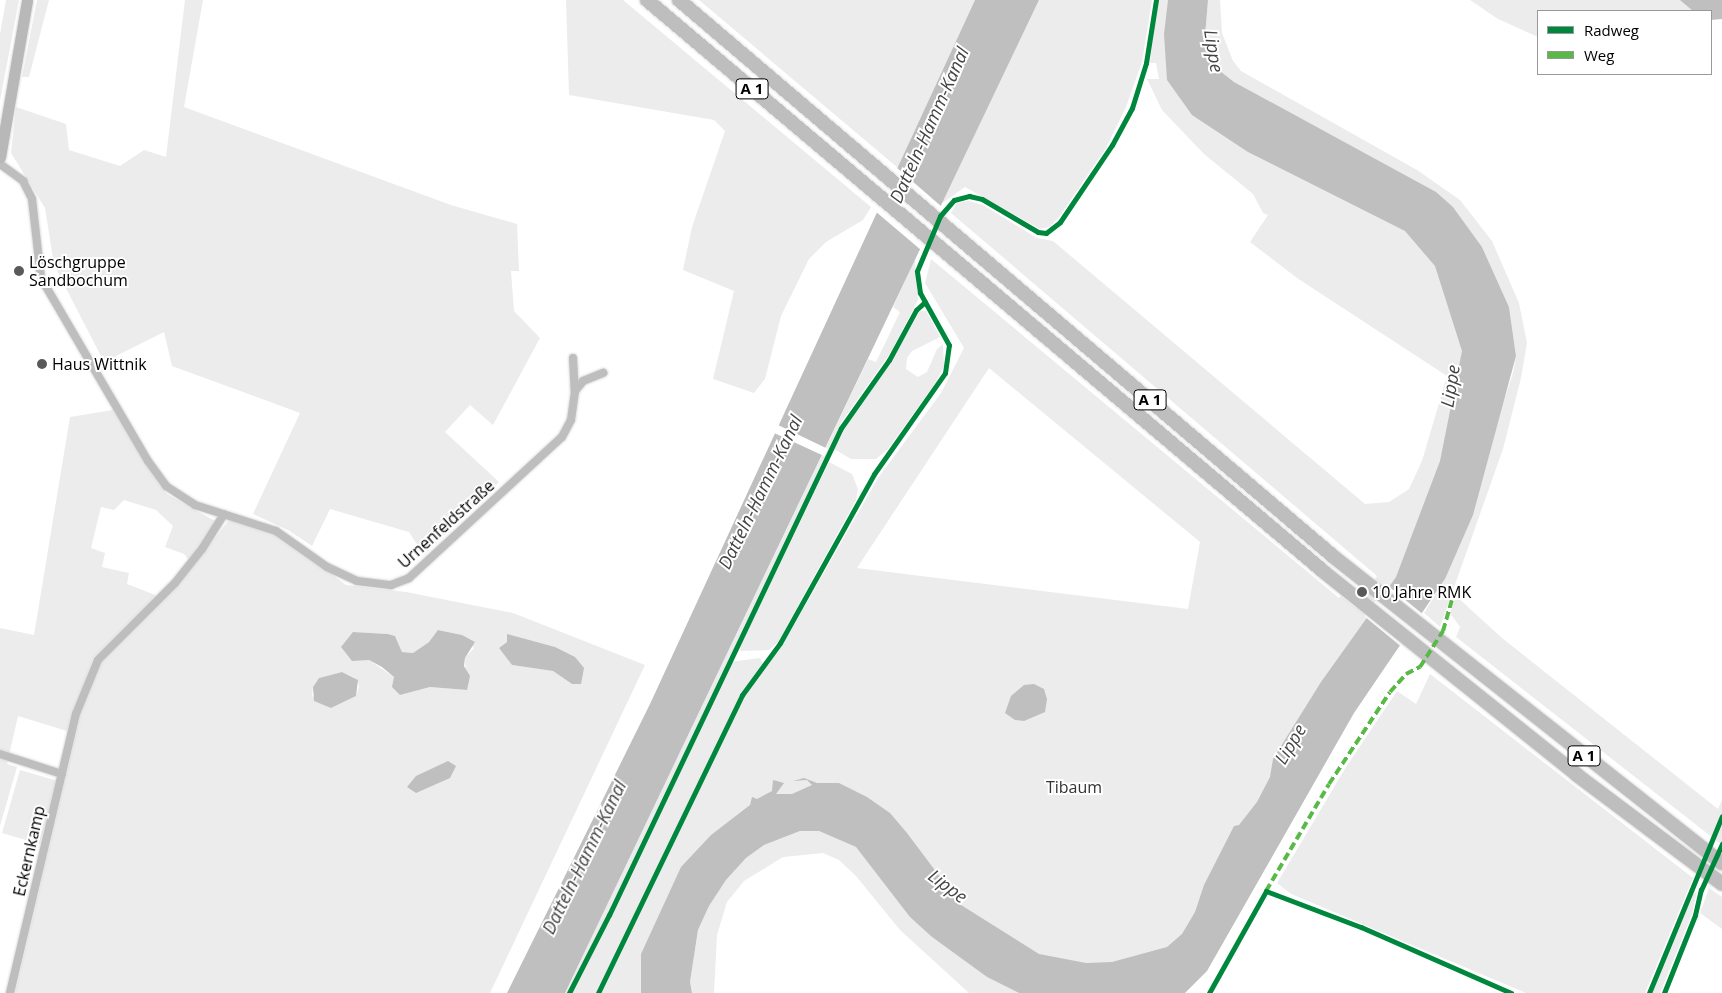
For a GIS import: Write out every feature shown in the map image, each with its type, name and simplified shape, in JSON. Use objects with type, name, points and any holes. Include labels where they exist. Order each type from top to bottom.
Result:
[{"type":"highway","name":"A 1","points":[[647,0],[1324,572],[1719,881]]},
{"type":"highway","name":"A 1","points":[[679,0],[1334,557],[1722,863]]},
{"type":"main road","points":[[0,157],[27,0]]},
{"type":"street","name":"Urnenfeldstraße","points":[[0,164],[26,185],[36,213],[41,278],[148,461],[175,494],[195,505],[276,531],[342,575],[371,584],[391,585],[409,578],[562,437],[571,420],[575,390],[572,358]]},
{"type":"street","points":[[575,390],[583,381],[603,373]]},
{"type":"street","name":"Eckernkamp","points":[[10,993],[76,714],[98,660],[175,583],[202,548],[224,514]]},
{"type":"street","points":[[0,754],[62,774]]},
{"type":"green space","points":[[6,0],[19,0],[0,101],[0,34]]},
{"type":"green space","points":[[37,0],[49,0],[29,77],[22,77]]},
{"type":"green space","points":[[185,0],[203,0],[184,107],[451,205],[517,224],[519,271],[511,271],[514,311],[540,338],[493,425],[470,405],[445,432],[499,482],[424,555],[409,532],[330,509],[312,546],[288,530],[253,514],[300,413],[172,366],[164,332],[104,362],[54,265],[45,208],[11,153],[16,107],[66,124],[69,150],[120,166],[144,150],[166,157]]},
{"type":"green space","points":[[566,0],[623,0],[871,207],[863,220],[826,242],[809,259],[781,316],[765,379],[754,393],[713,379],[734,291],[683,270],[692,227],[725,131],[714,120],[569,95]]},
{"type":"green space","points":[[699,0],[975,0],[898,168]]},
{"type":"green space","points":[[1039,0],[1152,0],[1142,62],[1126,107],[1106,148],[1059,217],[1049,227],[1040,229],[965,187],[941,204]]},
{"type":"green space","name":"Tibaum","points":[[1157,0],[1187,0],[1186,47],[1458,252],[1468,456],[1191,954],[1054,983],[849,819],[729,847],[667,993],[565,993],[868,359],[876,362],[900,312],[893,307],[915,259],[918,300],[891,352],[842,421],[729,662],[760,658],[765,668],[782,646],[878,478],[941,393],[964,348],[925,283],[931,259],[1339,598],[1341,596],[1356,608],[1377,576],[951,213],[957,203],[969,201],[983,205],[1037,238],[1053,241],[1365,504],[1389,502],[1409,489],[1422,461],[1447,376],[1297,278],[1250,242],[1268,215],[1263,213],[1253,194],[1204,154],[1162,110],[1147,79],[1159,79],[1156,63],[1150,63]],"holes":[[[989,368],[1200,542],[1188,609],[857,568]]]},
{"type":"green space","points":[[1208,0],[1220,0],[1222,33],[1233,61],[1241,71],[1417,170],[1460,200],[1492,241],[1519,303],[1527,343],[1521,378],[1503,449],[1440,627],[1424,613],[1445,579],[1513,373],[1516,356],[1509,307],[1482,247],[1453,207],[1234,82],[1220,71],[1210,56],[1205,36]]},
{"type":"green space","points":[[1470,0],[1683,0],[1692,10],[1537,10],[1537,37],[1498,19]]},
{"type":"green space","points":[[920,311],[926,311],[940,337],[912,351],[907,358],[906,369],[918,377],[927,372],[937,349],[943,344],[944,366],[936,382],[888,449],[876,459],[851,459],[834,449],[858,405],[892,360]]},
{"type":"green space","points":[[113,410],[167,494],[215,521],[189,560],[184,554],[165,547],[173,526],[156,510],[124,500],[114,510],[101,507],[91,548],[105,553],[102,567],[129,573],[127,584],[158,596],[93,659],[67,731],[18,716],[7,764],[17,767],[0,826],[0,628],[34,635],[70,417]]},
{"type":"green space","points":[[829,462],[852,474],[858,489],[856,500],[778,642],[769,650],[741,651],[740,647]]},
{"type":"green space","points":[[229,520],[268,531],[290,542],[346,585],[406,592],[513,613],[645,665],[490,993],[15,993],[80,716],[101,662],[182,580]],"holes":[[[439,630],[462,635],[474,648],[465,658],[467,690],[430,687],[400,695],[394,677],[369,660],[353,632],[395,636],[402,652],[413,653],[429,642]],[[507,642],[555,647],[572,684],[553,671],[512,665],[499,648]],[[342,672],[355,678],[359,686],[356,696],[331,708],[312,696],[313,687],[319,678]]]},
{"type":"green space","points":[[1456,596],[1502,638],[1718,809],[1722,800],[1722,845],[1456,637],[1460,627],[1450,613]]},
{"type":"green space","points":[[1430,674],[1693,878],[1645,993],[1526,993],[1291,894],[1277,883],[1346,767],[1397,691],[1416,704]]},
{"type":"green space","points":[[20,770],[58,781],[40,844],[2,833]]},
{"type":"green space","points":[[800,831],[819,831],[856,847],[932,937],[987,977],[1019,993],[969,993],[900,930],[856,876],[839,860],[823,853],[783,857],[744,881],[727,902],[717,935],[714,993],[692,993],[690,982],[698,930],[709,906],[726,880],[746,858],[764,845]]},
{"type":"green space","points":[[1709,888],[1722,897],[1722,929],[1700,913]]},
{"type":"green space","points":[[1697,891],[1692,914],[1660,993],[1652,993],[1693,894]]},
{"type":"water","name":"Datteln-Hamm-Kanal","points":[[975,0],[1039,0],[565,993],[507,993],[650,704]]},
{"type":"water","name":"Lippe","points":[[1168,0],[1208,0],[1205,36],[1210,56],[1220,71],[1234,82],[1436,192],[1453,207],[1482,247],[1509,307],[1516,356],[1473,515],[1445,579],[1354,713],[1207,971],[1185,993],[1019,993],[987,977],[932,937],[910,917],[856,847],[819,831],[800,831],[764,845],[746,858],[726,880],[709,906],[698,930],[690,982],[692,993],[641,993],[641,954],[681,867],[711,835],[750,805],[752,797],[757,799],[772,791],[773,780],[784,783],[776,794],[792,794],[812,785],[807,780],[793,781],[804,778],[817,783],[839,783],[867,797],[890,813],[961,905],[1039,954],[1086,963],[1112,962],[1167,947],[1182,934],[1195,912],[1204,885],[1234,826],[1239,825],[1257,802],[1270,777],[1273,759],[1321,682],[1396,577],[1440,461],[1462,351],[1435,266],[1405,231],[1248,152],[1192,115],[1167,80],[1164,34]]},
{"type":"water","points":[[1680,0],[1722,0],[1722,19],[1712,20],[1712,10],[1692,10]]},
{"type":"water","points":[[438,630],[462,635],[475,642],[465,658],[464,666],[470,676],[467,690],[430,687],[400,695],[392,687],[394,677],[382,667],[369,660],[352,661],[341,647],[353,632],[388,634],[395,636],[402,652],[413,653],[429,642]]},
{"type":"water","points":[[507,634],[555,647],[575,657],[584,668],[581,684],[572,684],[553,671],[512,665],[499,648],[507,642]]},
{"type":"water","points":[[342,672],[358,680],[356,696],[331,708],[314,701],[313,687],[319,678]]},
{"type":"water","points":[[1034,684],[1044,689],[1047,699],[1045,712],[1024,721],[1015,720],[1005,713],[1011,696],[1024,685]]},
{"type":"water","points":[[448,761],[456,766],[450,778],[416,793],[407,787],[416,776]]},
{"type":"pier","points":[[896,167],[942,207],[921,250],[875,211]]},
{"type":"pier","points":[[776,424],[828,449],[824,456],[772,432]]},
{"type":"pier","points":[[1387,585],[1425,616],[1403,648],[1364,616]]},
{"type":"marked path","points":[[1266,891],[1329,784],[1390,692],[1406,674],[1420,667],[1443,631],[1452,600]]},
{"type":"cycle path","points":[[598,993],[742,695],[780,643],[874,474],[945,373],[949,345],[920,293],[917,271],[940,216],[954,200],[969,196],[982,199],[1038,232],[1046,233],[1060,222],[1112,145],[1132,108],[1146,63],[1156,0]]},
{"type":"cycle path","points":[[569,993],[609,915],[841,428],[889,360],[916,310],[925,302]]},
{"type":"cycle path","points":[[1649,993],[1722,816]]},
{"type":"cycle path","points":[[1664,993],[1695,915],[1701,890],[1722,844]]},
{"type":"cycle path","points":[[1209,993],[1266,891],[1361,927],[1511,993]]},
{"type":"place","name":"Löschgruppe Sandbochum","points":[[19,271]]},
{"type":"place","name":"Haus Wittnik","points":[[42,364]]},
{"type":"place","name":"10 Jahre RMK","points":[[1362,592]]}]
